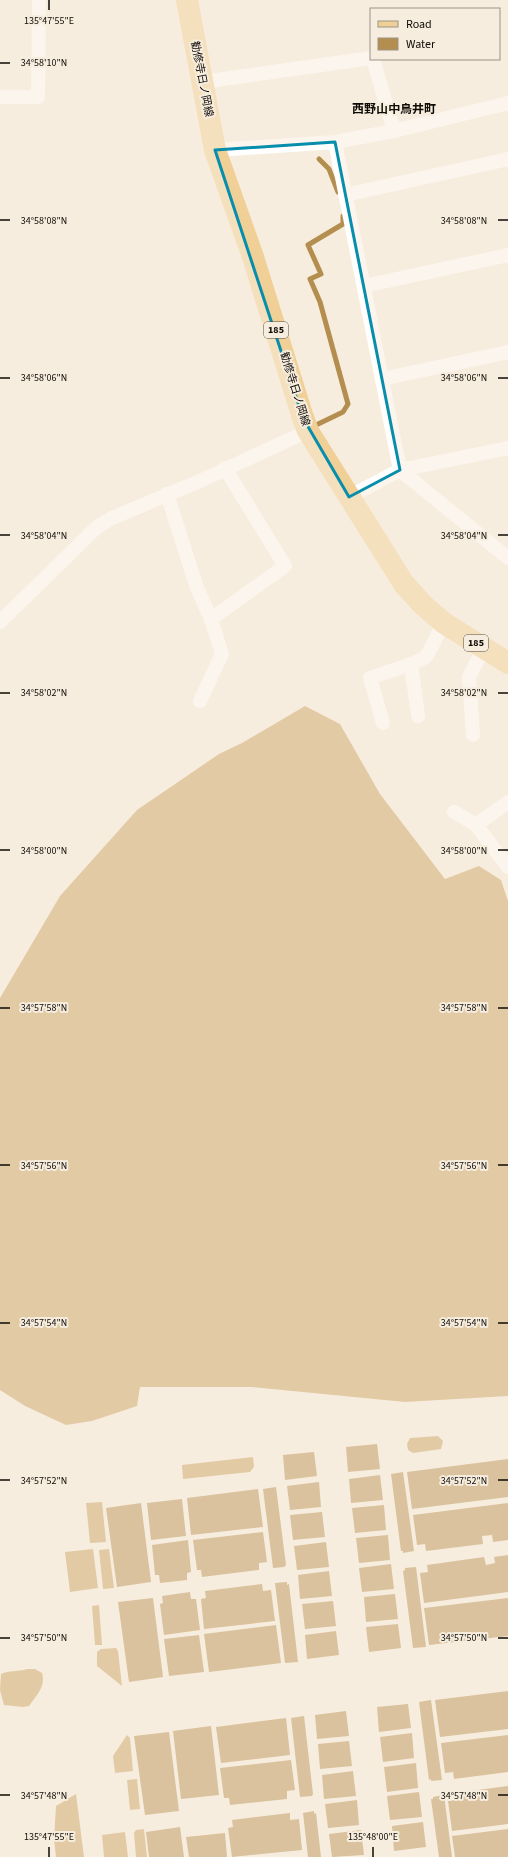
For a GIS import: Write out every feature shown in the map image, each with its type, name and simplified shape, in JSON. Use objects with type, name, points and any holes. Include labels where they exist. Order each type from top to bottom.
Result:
[{"type":"main road","name":"勧修寺日ノ岡線","points":[[191,1],[202,82],[215,150],[257,271],[308,431],[404,584],[423,605],[444,623],[508,663]]},
{"type":"street","points":[[0,97],[38,97],[39,0]]},
{"type":"street","points":[[202,82],[370,59]]},
{"type":"street","points":[[372,60],[394,131]]},
{"type":"street","points":[[215,150],[335,142],[394,131],[508,103]]},
{"type":"street","points":[[335,142],[400,470],[508,558]]},
{"type":"street","points":[[345,195],[508,159]]},
{"type":"street","points":[[364,286],[508,255]]},
{"type":"street","points":[[382,379],[508,352]]},
{"type":"street","points":[[0,622],[97,526],[308,431]]},
{"type":"street","points":[[349,497],[400,470],[508,448]]},
{"type":"street","points":[[210,619],[285,566],[225,468]]},
{"type":"street","points":[[167,494],[196,588],[210,619],[222,654],[200,701]]},
{"type":"street","points":[[494,547],[508,544]]},
{"type":"street","points":[[383,723],[370,678],[411,664],[426,657],[444,623]]},
{"type":"street","points":[[474,735],[469,677],[484,648]]},
{"type":"street","points":[[411,664],[418,716]]},
{"type":"street","points":[[476,825],[508,802]]},
{"type":"street","points":[[454,812],[476,825],[508,867]]},
{"type":"highlighted area","points":[[335,142],[400,470],[349,497],[303,418],[215,150]]},
{"type":"shaded area","points":[[305,706],[340,724],[380,794],[445,879],[479,866],[501,880],[508,901],[508,1396],[405,1402],[251,1387],[140,1387],[137,1406],[92,1421],[66,1425],[25,1406],[0,1390],[0,998],[60,896],[137,810],[219,754],[242,743]]},
{"type":"shaded area","points":[[438,1436],[443,1441],[441,1449],[413,1453],[408,1450],[407,1444],[410,1438]]},
{"type":"shaded area","points":[[253,1457],[254,1467],[250,1472],[183,1479],[182,1465]]},
{"type":"shaded area","points":[[102,1502],[106,1542],[90,1543],[86,1503]]},
{"type":"shaded area","points":[[93,1549],[98,1588],[70,1592],[65,1552]]},
{"type":"shaded area","points":[[109,1549],[114,1588],[103,1589],[99,1550]]},
{"type":"shaded area","points":[[99,1605],[102,1645],[95,1645],[92,1606]]},
{"type":"shaded area","points":[[116,1648],[118,1651],[122,1686],[97,1666],[97,1652],[101,1649]]},
{"type":"shaded area","points":[[35,1669],[42,1673],[43,1682],[38,1694],[29,1706],[23,1707],[4,1705],[0,1690],[1,1674]]},
{"type":"shaded area","points":[[127,1735],[130,1738],[133,1771],[115,1773],[113,1756]]},
{"type":"shaded area","points":[[137,1779],[140,1809],[130,1810],[127,1780]]},
{"type":"shaded area","points":[[76,1794],[84,1857],[56,1857],[54,1839],[56,1806]]},
{"type":"shaded area","points":[[144,1829],[147,1857],[136,1857],[134,1833],[136,1830]]},
{"type":"shaded area","points":[[125,1832],[128,1857],[104,1857],[102,1835]]},
{"type":"water","points":[[377,1444],[380,1469],[348,1472],[346,1447]]},
{"type":"water","points":[[314,1452],[317,1476],[285,1480],[283,1455]]},
{"type":"water","points":[[508,1459],[508,1497],[412,1509],[407,1472]]},
{"type":"water","points":[[403,1472],[414,1551],[403,1553],[403,1551],[401,1551],[391,1474]]},
{"type":"water","points":[[380,1475],[383,1500],[351,1503],[349,1479]]},
{"type":"water","points":[[319,1482],[321,1507],[290,1510],[287,1486]]},
{"type":"water","points":[[276,1487],[286,1565],[284,1567],[273,1568],[263,1489]]},
{"type":"water","points":[[258,1489],[263,1527],[191,1535],[187,1498]]},
{"type":"water","points":[[182,1499],[186,1536],[151,1540],[147,1503]]},
{"type":"water","points":[[141,1503],[151,1582],[117,1587],[106,1508]]},
{"type":"water","points":[[508,1503],[508,1540],[493,1542],[492,1535],[482,1536],[483,1544],[426,1551],[425,1544],[417,1545],[413,1515]]},
{"type":"water","points":[[384,1505],[386,1530],[355,1533],[352,1508]]},
{"type":"water","points":[[322,1512],[325,1537],[293,1540],[290,1515]]},
{"type":"water","points":[[263,1532],[267,1562],[259,1563],[259,1570],[202,1577],[201,1570],[197,1570],[193,1540]]},
{"type":"water","points":[[388,1535],[390,1560],[359,1563],[356,1538]]},
{"type":"water","points":[[188,1540],[191,1572],[187,1573],[187,1580],[160,1583],[159,1575],[155,1575],[152,1545]]},
{"type":"water","points":[[326,1542],[329,1567],[297,1570],[294,1546]]},
{"type":"water","points":[[508,1555],[508,1592],[424,1603],[420,1573],[428,1572],[427,1565],[484,1557],[486,1565],[495,1563],[494,1557]]},
{"type":"water","points":[[391,1564],[394,1589],[362,1592],[359,1568]]},
{"type":"water","points":[[416,1567],[426,1647],[413,1648],[403,1571],[405,1568]]},
{"type":"water","points":[[329,1571],[332,1596],[300,1599],[298,1575]]},
{"type":"water","points":[[287,1582],[287,1585],[289,1584],[298,1662],[285,1663],[275,1583]]},
{"type":"water","points":[[262,1584],[263,1591],[271,1590],[275,1621],[204,1629],[201,1599],[206,1598],[205,1591]]},
{"type":"water","points":[[190,1592],[191,1599],[196,1599],[200,1630],[164,1635],[160,1604],[163,1603],[162,1596]]},
{"type":"water","points":[[395,1594],[398,1619],[366,1622],[364,1597]]},
{"type":"water","points":[[153,1598],[163,1677],[129,1682],[118,1602]]},
{"type":"water","points":[[508,1598],[508,1636],[429,1645],[424,1608]]},
{"type":"water","points":[[333,1601],[336,1626],[305,1629],[302,1604]]},
{"type":"water","points":[[398,1624],[401,1648],[369,1652],[366,1627]]},
{"type":"water","points":[[276,1625],[281,1663],[209,1672],[204,1634]]},
{"type":"water","points":[[336,1631],[339,1655],[307,1659],[305,1635]]},
{"type":"water","points":[[199,1635],[204,1672],[169,1676],[164,1639]]},
{"type":"water","points":[[508,1691],[508,1729],[440,1737],[435,1700]]},
{"type":"water","points":[[431,1700],[442,1780],[431,1781],[431,1779],[429,1780],[419,1702]]},
{"type":"water","points":[[408,1704],[411,1728],[379,1732],[377,1707]]},
{"type":"water","points":[[346,1711],[349,1736],[317,1739],[315,1715]]},
{"type":"water","points":[[304,1716],[313,1794],[312,1796],[300,1797],[291,1718]]},
{"type":"water","points":[[286,1718],[290,1755],[221,1763],[216,1727]]},
{"type":"water","points":[[211,1726],[219,1795],[181,1799],[173,1731]]},
{"type":"water","points":[[169,1732],[179,1811],[145,1815],[134,1736]]},
{"type":"water","points":[[412,1733],[414,1758],[383,1762],[380,1737]]},
{"type":"water","points":[[508,1735],[508,1772],[454,1779],[453,1772],[445,1773],[441,1743]]},
{"type":"water","points":[[349,1741],[352,1766],[320,1769],[318,1744]]},
{"type":"water","points":[[291,1760],[295,1790],[287,1791],[287,1799],[230,1805],[229,1798],[224,1798],[220,1768]]},
{"type":"water","points":[[416,1763],[418,1788],[387,1792],[384,1767]]},
{"type":"water","points":[[353,1771],[356,1796],[324,1799],[322,1775]]},
{"type":"water","points":[[508,1786],[508,1824],[452,1831],[448,1801],[456,1800],[455,1793]]},
{"type":"water","points":[[419,1792],[422,1817],[390,1820],[387,1796]]},
{"type":"water","points":[[444,1795],[452,1857],[439,1857],[431,1799],[433,1799],[433,1797]]},
{"type":"water","points":[[357,1800],[359,1825],[328,1828],[325,1804]]},
{"type":"water","points":[[314,1811],[314,1814],[316,1813],[321,1857],[308,1857],[303,1813]]},
{"type":"water","points":[[290,1813],[290,1820],[299,1819],[302,1850],[232,1857],[228,1828],[233,1827],[232,1820]]},
{"type":"water","points":[[423,1822],[426,1847],[394,1851],[392,1826]]},
{"type":"water","points":[[180,1827],[184,1857],[149,1857],[146,1832]]},
{"type":"water","points":[[508,1829],[508,1857],[455,1857],[452,1836]]},
{"type":"water","points":[[361,1830],[364,1855],[332,1857],[329,1834]]},
{"type":"water","points":[[225,1833],[227,1857],[189,1857],[186,1837]]},
{"type":"waterway","points":[[319,159],[329,169],[338,192]]},
{"type":"waterway","points":[[314,426],[343,412],[348,404],[320,302],[310,279],[321,274],[308,245],[343,224],[343,216]]},
{"type":"district","name":"西野山中鳥井町","points":[[394,109]]}]
